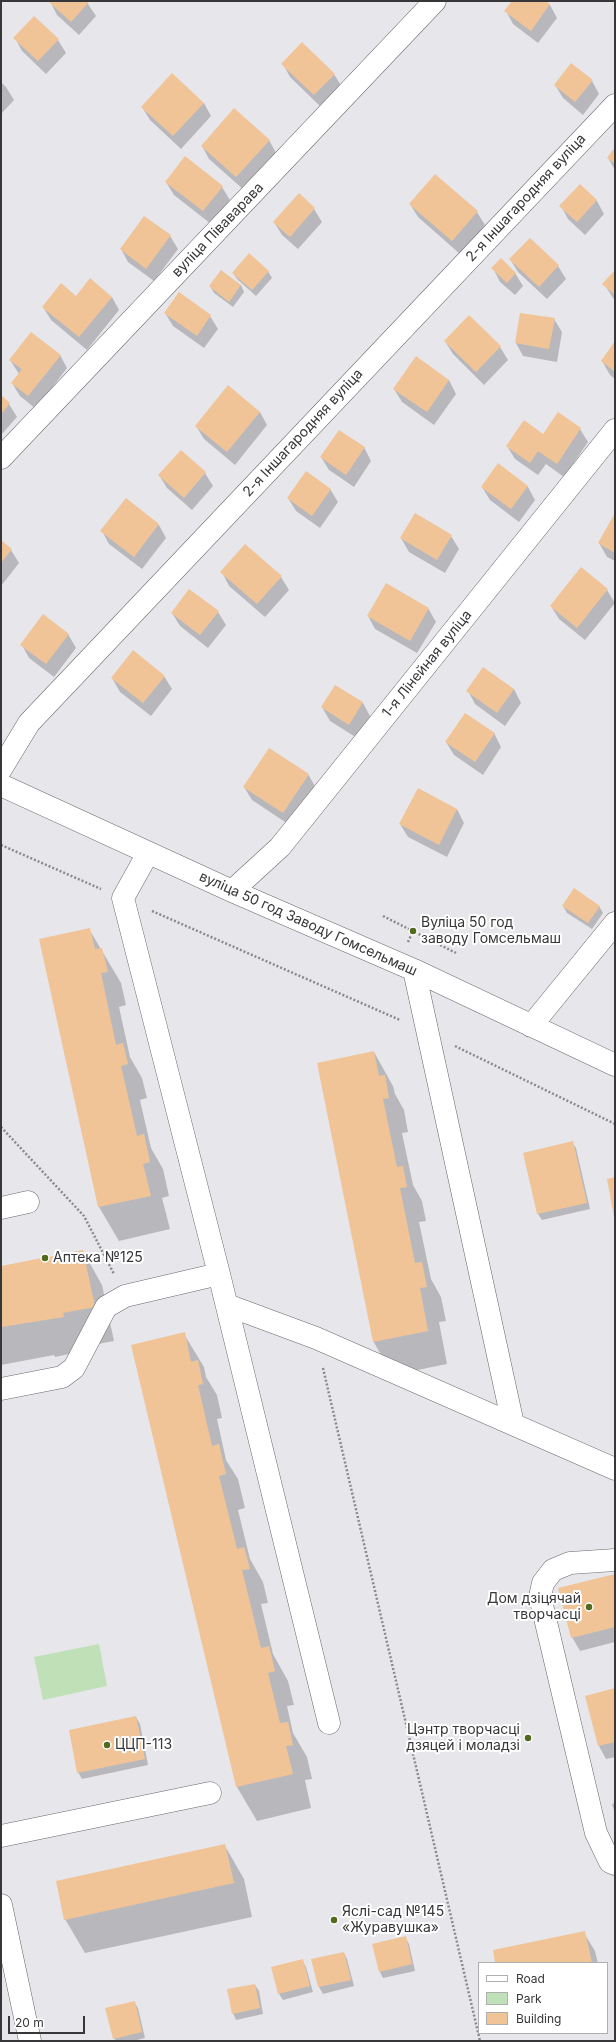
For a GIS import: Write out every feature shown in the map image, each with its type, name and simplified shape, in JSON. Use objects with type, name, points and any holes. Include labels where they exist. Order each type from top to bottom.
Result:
[{"type":"street","name":"вуліца Піваварава","points":[[1,458],[435,1]]},
{"type":"street","name":"2-я Іншагародняя вуліца","points":[[1,769],[29,723],[615,105]]},
{"type":"street","name":"1-я Лінейная вуліца","points":[[232,891],[280,847],[615,430]]},
{"type":"street","name":"вуліца 50 год Заводу Гомсельмаш","points":[[1,785],[232,891],[414,970],[615,1065]]},
{"type":"street","points":[[148,853],[123,898],[227,1305],[329,1723]]},
{"type":"street","points":[[531,1026],[615,924]]},
{"type":"street","points":[[414,970],[513,1424]]},
{"type":"street","points":[[1,1208],[28,1202]]},
{"type":"street","points":[[1,1389],[62,1377],[74,1368],[106,1307],[125,1296],[219,1274]]},
{"type":"street","points":[[227,1305],[316,1338],[615,1469]]},
{"type":"street","points":[[615,1560],[570,1563],[553,1570],[543,1584],[540,1597],[596,1832],[610,1862],[615,1864]]},
{"type":"street","points":[[1,1836],[210,1793]]},
{"type":"street","points":[[1,1905],[30,2041]]},
{"type":"path","points":[[1,845],[427,1032],[615,1124]]},
{"type":"path","points":[[383,916],[456,953]]},
{"type":"path","points":[[1,1127],[84,1216],[125,1296]]},
{"type":"path","points":[[316,1338],[478,2032]]},
{"type":"green space","points":[[99,1644],[107,1686],[43,1700],[34,1657]]},
{"type":"building","points":[[48,1],[88,1],[89,2],[71,22]]},
{"type":"building","points":[[512,1],[546,1],[550,4],[531,31],[504,11]]},
{"type":"building","points":[[34,16],[59,39],[38,61],[13,38]]},
{"type":"building","points":[[302,42],[335,74],[314,95],[281,64]]},
{"type":"building","points":[[571,63],[593,80],[575,102],[554,85]]},
{"type":"building","points":[[172,73],[204,103],[173,136],[141,107]]},
{"type":"building","points":[[234,108],[270,140],[236,177],[201,146]]},
{"type":"building","points":[[615,147],[615,164],[607,158]]},
{"type":"building","points":[[185,156],[223,186],[203,211],[165,182]]},
{"type":"building","points":[[435,174],[478,211],[452,241],[409,204]]},
{"type":"building","points":[[580,184],[597,200],[577,222],[559,206]]},
{"type":"building","points":[[299,193],[315,208],[290,237],[273,222]]},
{"type":"building","points":[[144,216],[171,235],[146,269],[120,249]]},
{"type":"building","points":[[530,238],[559,265],[539,287],[509,259]]},
{"type":"building","points":[[249,253],[269,271],[252,290],[232,273]]},
{"type":"building","points":[[501,258],[516,273],[507,283],[491,268]]},
{"type":"building","points":[[221,270],[241,285],[229,302],[209,286]]},
{"type":"building","points":[[615,270],[615,295],[602,284]]},
{"type":"building","points":[[90,278],[112,297],[79,337],[42,307],[61,283],[76,296]]},
{"type":"building","points":[[179,292],[211,315],[197,336],[164,313]]},
{"type":"building","points":[[520,313],[555,318],[549,349],[515,343]]},
{"type":"building","points":[[469,315],[501,346],[476,372],[444,341]]},
{"type":"building","points":[[31,332],[61,355],[28,396],[11,383],[22,369],[9,360]]},
{"type":"building","points":[[615,341],[615,372],[601,361]]},
{"type":"building","points":[[416,356],[449,380],[427,412],[393,389]]},
{"type":"building","points":[[228,385],[260,412],[227,452],[195,426]]},
{"type":"building","points":[[1,395],[10,403],[1,414]]},
{"type":"building","points":[[558,412],[581,428],[557,464],[538,451],[530,463],[506,446],[524,420],[543,434]]},
{"type":"building","points":[[339,430],[365,447],[346,475],[320,457]]},
{"type":"building","points":[[181,450],[206,472],[184,498],[158,475]]},
{"type":"building","points":[[498,463],[528,486],[511,509],[481,487]]},
{"type":"building","points":[[306,471],[331,489],[312,516],[287,498]]},
{"type":"building","points":[[126,498],[159,524],[134,557],[100,531]]},
{"type":"building","points":[[415,513],[452,535],[437,560],[400,538]]},
{"type":"building","points":[[615,513],[615,553],[598,543]]},
{"type":"building","points":[[1,540],[12,549],[1,563]]},
{"type":"building","points":[[245,544],[282,576],[257,604],[220,572]]},
{"type":"building","points":[[581,567],[608,589],[577,628],[550,606]]},
{"type":"building","points":[[386,583],[429,608],[410,641],[367,616]]},
{"type":"building","points":[[189,589],[219,611],[200,635],[171,613]]},
{"type":"building","points":[[43,614],[69,634],[46,664],[20,645]]},
{"type":"building","points":[[133,650],[165,676],[143,703],[111,678]]},
{"type":"building","points":[[483,667],[514,689],[497,713],[466,691]]},
{"type":"building","points":[[335,685],[363,702],[349,725],[321,707]]},
{"type":"building","points":[[465,713],[495,733],[475,762],[445,742]]},
{"type":"building","points":[[269,748],[309,774],[283,813],[243,787]]},
{"type":"building","points":[[418,788],[457,809],[439,845],[399,824]]},
{"type":"building","points":[[574,888],[600,906],[588,923],[562,906]]},
{"type":"building","points":[[90,928],[95,949],[102,948],[108,972],[101,973],[116,1045],[123,1043],[128,1064],[121,1066],[137,1136],[144,1134],[150,1162],[143,1164],[151,1196],[98,1207],[39,939]]},
{"type":"building","points":[[374,1051],[379,1076],[385,1075],[389,1098],[383,1099],[397,1167],[403,1166],[407,1187],[400,1188],[415,1263],[422,1262],[427,1287],[420,1288],[428,1331],[373,1342],[317,1063]]},
{"type":"building","points":[[573,1141],[587,1203],[537,1214],[523,1153]]},
{"type":"building","points":[[615,1177],[615,1216],[614,1217],[607,1179]]},
{"type":"building","points":[[83,1250],[95,1307],[63,1313],[64,1317],[1,1327],[1,1266]]},
{"type":"building","points":[[185,1332],[191,1362],[198,1360],[203,1384],[198,1385],[212,1446],[219,1444],[226,1474],[219,1476],[237,1549],[244,1547],[250,1569],[242,1570],[261,1648],[269,1646],[275,1671],[268,1673],[280,1723],[288,1722],[293,1745],[286,1746],[293,1774],[236,1787],[131,1345]]},
{"type":"building","name":"Дом дзіцячай творчасці","points":[[615,1574],[615,1627],[571,1638],[558,1588]]},
{"type":"building","points":[[615,1688],[615,1742],[598,1746],[585,1696]]},
{"type":"building","name":"ЦЦП-113","points":[[136,1716],[145,1759],[77,1773],[69,1730]]},
{"type":"building","points":[[225,1844],[234,1883],[64,1920],[56,1881]]},
{"type":"building","points":[[585,1931],[592,1962],[495,1962],[493,1950]]},
{"type":"building","points":[[406,1936],[412,1964],[379,1972],[372,1944]]},
{"type":"building","points":[[344,1952],[351,1980],[318,1987],[311,1959]]},
{"type":"building","points":[[303,1959],[310,1986],[278,1994],[271,1967]]},
{"type":"building","points":[[255,1984],[260,2008],[232,2014],[227,1989]]},
{"type":"building","points":[[135,2001],[142,2032],[113,2039],[105,2008]]},
{"type":"place","name":"Вуліца 50 год заводу Гомсельмаш","points":[[413,931]]},
{"type":"place","name":"Аптека №125","points":[[45,1258]]},
{"type":"place","name":"Дом дзіцячай творчасці","points":[[589,1607]]},
{"type":"place","name":"Цэнтр творчасці дзяцей і моладзі","points":[[528,1738]]},
{"type":"place","name":"ЦЦП-113","points":[[107,1745]]},
{"type":"place","name":"Яслі-сад №145 «Журавушка»","points":[[334,1920]]}]
